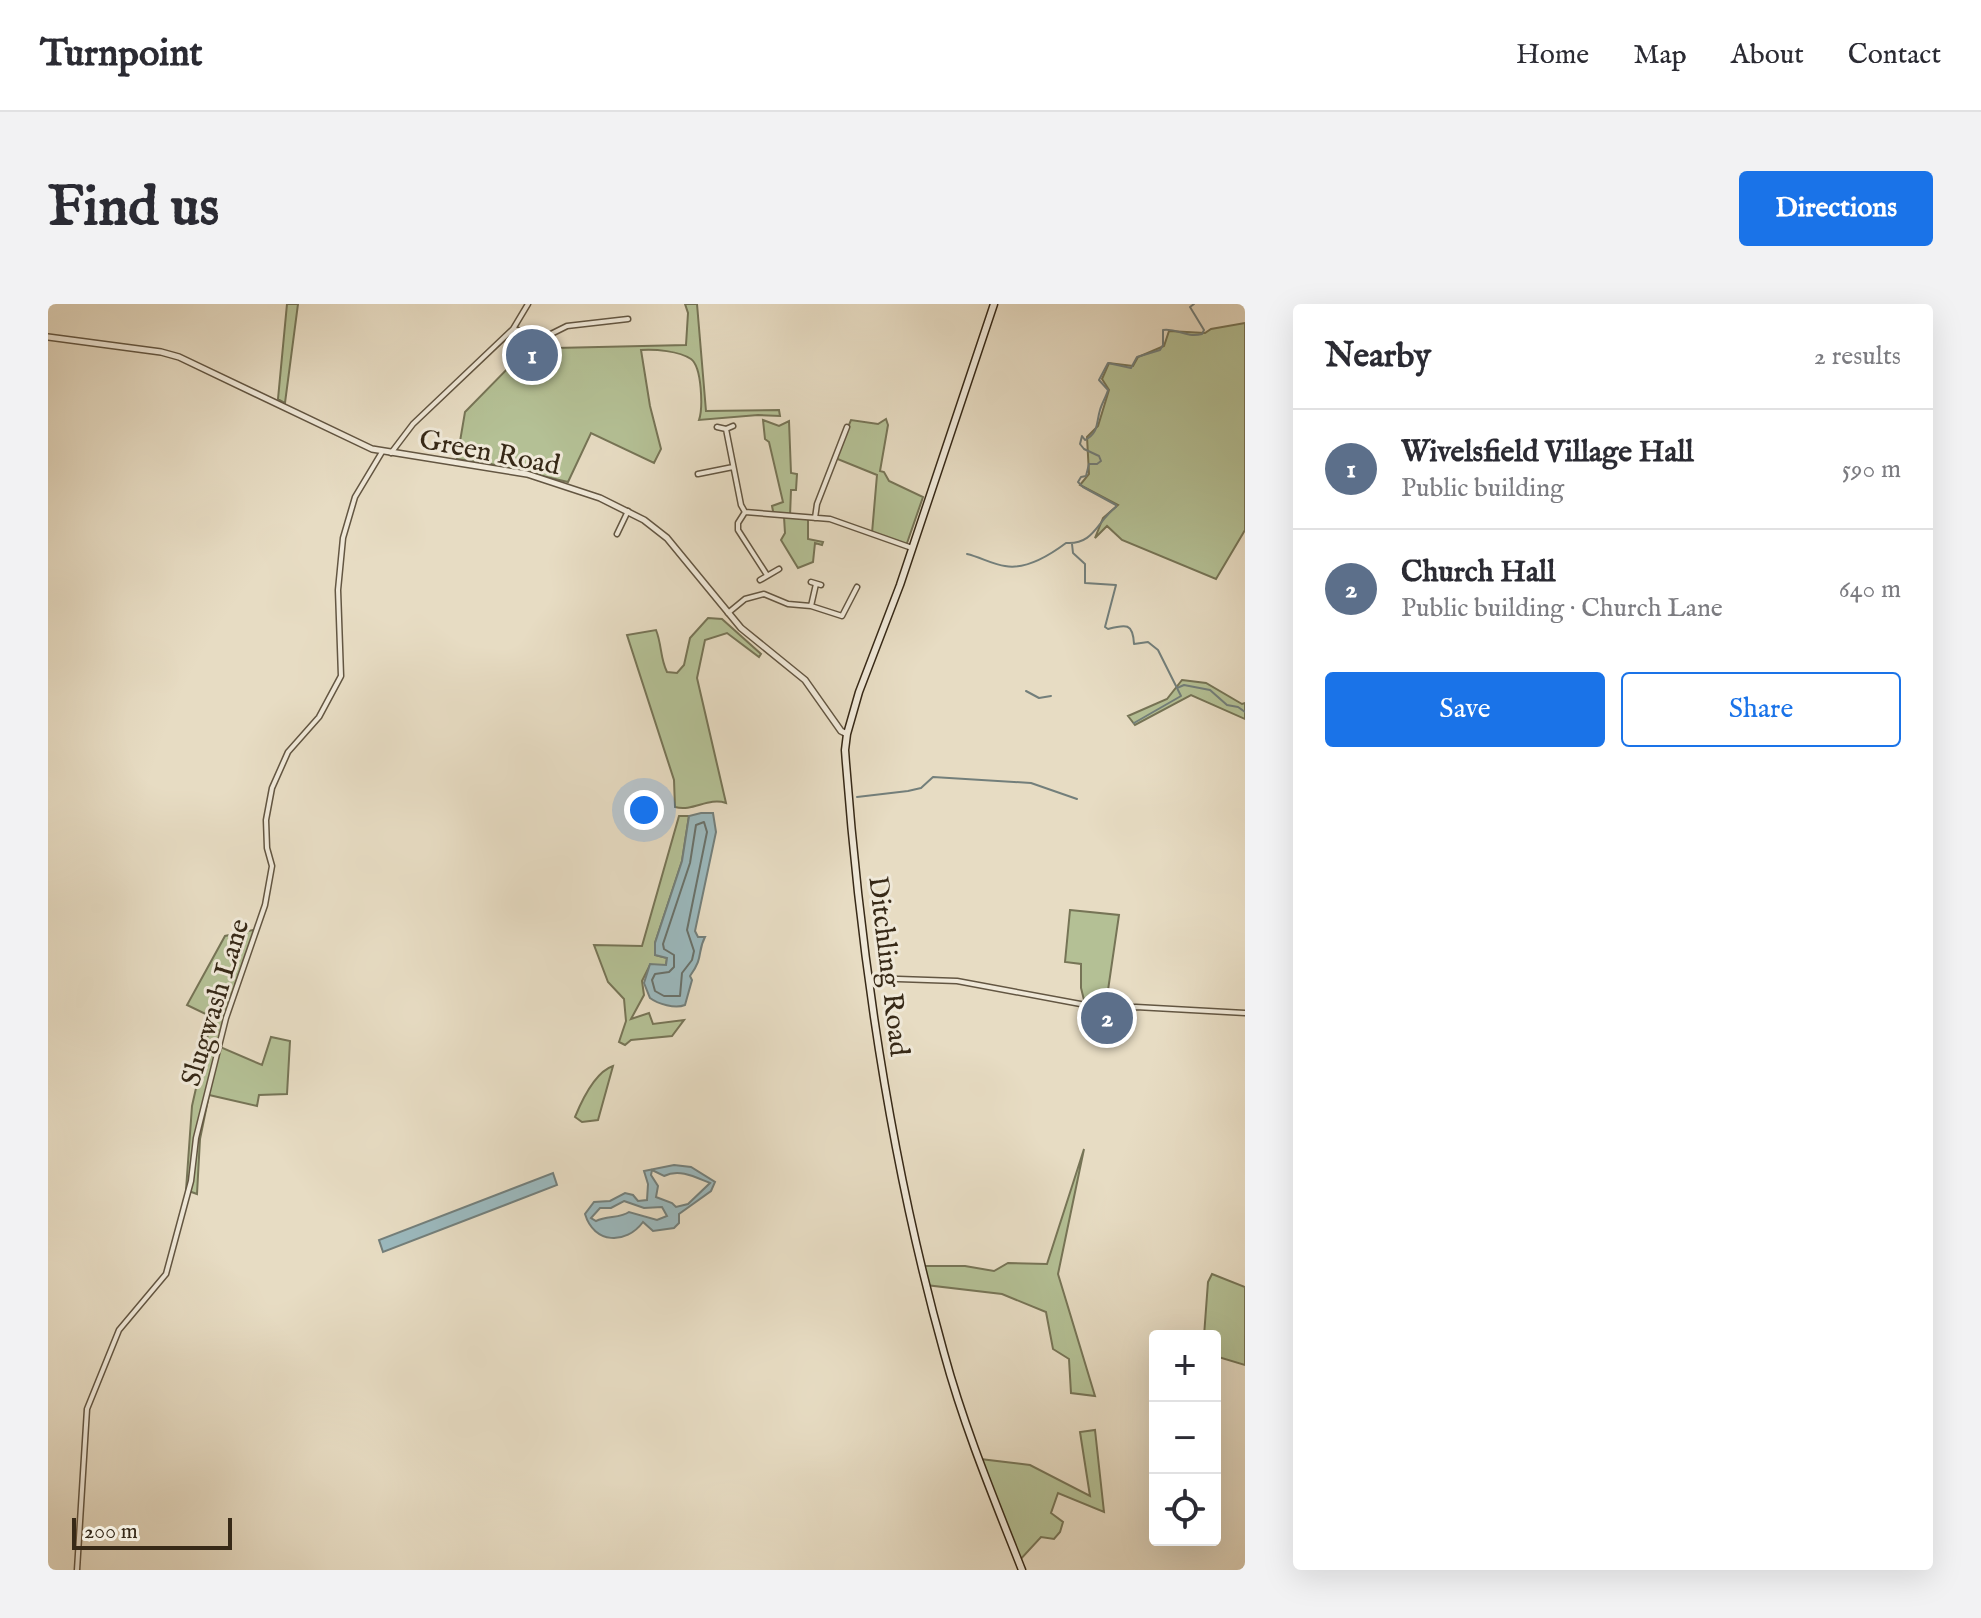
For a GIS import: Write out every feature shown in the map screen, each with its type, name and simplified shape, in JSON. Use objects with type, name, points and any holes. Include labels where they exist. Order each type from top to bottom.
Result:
[{"type":"main road","name":"Ditchling Road","points":[[994,304],[847,734],[851,823],[874,1023],[896,1156],[945,1356],[1022,1570]]},
{"type":"street","points":[[391,453],[413,424],[513,329],[528,304]]},
{"type":"street","points":[[513,329],[545,337],[567,326],[628,319]]},
{"type":"street","name":"Green Road","points":[[48,337],[179,357],[382,452],[527,474],[567,485],[628,511],[667,538],[728,613],[760,645],[805,680],[841,731],[847,734]]},
{"type":"street","points":[[717,427],[726,429],[733,426]]},
{"type":"street","points":[[815,518],[817,504],[847,427]]},
{"type":"street","points":[[726,429],[745,512]]},
{"type":"street","points":[[837,432],[844,435]]},
{"type":"street","name":"Slugwash Lane","points":[[77,1570],[87,1409],[119,1330],[166,1274],[191,1181],[196,1138],[213,1063],[269,886],[272,866],[267,848],[266,820],[272,788],[284,759],[319,717],[341,676],[338,590],[344,531],[355,497],[382,452]]},
{"type":"street","points":[[698,474],[733,467]]},
{"type":"street","points":[[617,534],[628,511]]},
{"type":"street","points":[[745,512],[838,521],[912,548]]},
{"type":"street","points":[[745,512],[738,523],[738,530],[767,575]]},
{"type":"street","points":[[760,580],[779,569]]},
{"type":"street","points":[[811,606],[816,583]]},
{"type":"street","points":[[728,613],[745,599],[764,594],[788,604],[811,606],[842,616],[857,587]]},
{"type":"street","points":[[869,978],[957,981],[1102,1008],[1245,1013]]},
{"type":"green space","points":[[287,304],[298,304],[285,403],[278,399]]},
{"type":"green space","points":[[685,304],[697,304],[706,411],[779,410],[780,416],[699,420],[701,398],[695,363],[680,354],[641,350],[661,449],[654,463],[591,433],[568,482],[457,459],[465,412],[515,361],[515,349],[686,345],[688,313]]},
{"type":"green space","points":[[1245,323],[1245,530],[1216,579],[1122,540],[1107,526],[1095,538],[1103,518],[1118,505],[1080,485],[1089,474],[1087,437],[1098,426],[1109,390],[1102,379],[1109,363],[1133,366],[1138,357],[1164,346],[1169,331],[1205,333],[1211,329]]},
{"type":"green space","points":[[886,419],[888,425],[880,471],[889,481],[923,497],[906,546],[872,533],[877,475],[835,458],[851,420],[878,424]]},
{"type":"green space","points":[[763,420],[779,426],[789,421],[791,473],[797,474],[796,490],[791,490],[790,516],[808,518],[808,539],[823,542],[822,545],[815,543],[813,562],[798,568],[781,540],[785,533],[784,517],[774,516],[772,506],[783,502],[769,442],[765,439]]},
{"type":"green space","points":[[708,618],[722,619],[761,654],[759,657],[727,633],[705,640],[697,678],[726,803],[675,807],[674,780],[627,635],[656,630],[667,672],[677,673],[684,665],[690,638]]},
{"type":"green space","points":[[1182,680],[1206,683],[1245,703],[1245,719],[1191,695],[1135,725],[1128,716],[1167,699]]},
{"type":"green space","points":[[679,816],[689,816],[682,861],[655,943],[655,955],[667,958],[666,965],[650,965],[642,981],[644,995],[631,1019],[649,1013],[653,1024],[684,1020],[672,1036],[631,1040],[625,1045],[619,1042],[626,1021],[624,999],[608,982],[594,945],[642,946]]},
{"type":"green space","points":[[1070,910],[1119,915],[1107,997],[1095,995],[1093,1004],[1084,1000],[1081,964],[1065,962]]},
{"type":"green space","points":[[256,931],[236,982],[220,1047],[262,1065],[271,1037],[290,1041],[287,1094],[259,1095],[257,1106],[209,1095],[200,1139],[197,1194],[186,1190],[192,1106],[212,1017],[187,1005],[225,936]]},
{"type":"green space","points":[[613,1066],[598,1120],[582,1122],[575,1117],[585,1095],[600,1074]]},
{"type":"green space","points":[[1084,1149],[1058,1274],[1095,1396],[1071,1393],[1069,1359],[1053,1349],[1046,1312],[1002,1294],[926,1285],[922,1266],[965,1266],[994,1271],[1008,1263],[1047,1264]]},
{"type":"green space","points":[[1212,1274],[1245,1287],[1245,1365],[1221,1358],[1221,1330],[1204,1330],[1208,1282]]},
{"type":"green space","points":[[1095,1430],[1104,1512],[1058,1493],[1051,1513],[1063,1522],[1060,1532],[1054,1539],[1041,1537],[1019,1561],[980,1459],[1030,1465],[1090,1496],[1080,1432]]},
{"type":"water","points":[[713,813],[716,832],[695,931],[698,937],[705,937],[690,976],[692,980],[685,1005],[672,1006],[650,998],[644,983],[650,964],[666,965],[667,958],[655,955],[655,943],[682,861],[689,816]]},
{"type":"water","points":[[674,1165],[691,1167],[715,1182],[711,1191],[679,1214],[679,1223],[674,1228],[653,1231],[643,1222],[628,1235],[611,1238],[595,1231],[585,1214],[594,1202],[610,1201],[625,1193],[633,1195],[638,1201],[647,1200],[648,1184],[644,1171]],"holes":[[[652,1170],[664,1176],[676,1173],[710,1183],[688,1204],[676,1207],[656,1197],[658,1186],[651,1175]],[[624,1201],[644,1208],[662,1207],[667,1216],[657,1220],[629,1212],[596,1221],[591,1218],[600,1208],[611,1208]]]},
{"type":"water","points":[[553,1173],[557,1185],[383,1252],[379,1240]]},
{"type":"waterway","points":[[967,554],[1013,567],[1029,564],[1066,543],[1083,540],[1116,507],[1078,482],[1086,476],[1089,464],[1101,461],[1099,456],[1080,444],[1082,436],[1085,440],[1095,431],[1108,390],[1099,380],[1108,363],[1131,368],[1137,357],[1160,350],[1163,330],[1202,334],[1204,330],[1190,307],[1194,304]]},
{"type":"waterway","points":[[1072,544],[1073,553],[1085,564],[1085,583],[1116,585],[1105,627],[1127,627],[1132,632],[1134,644],[1148,642],[1158,650],[1177,688],[1184,685],[1210,690],[1227,705],[1245,712]]},
{"type":"waterway","points":[[1134,723],[1181,696],[1177,688]]},
{"type":"waterway","points":[[1026,691],[1039,698],[1051,696]]},
{"type":"waterway","points":[[857,797],[921,788],[933,777],[1031,783],[1077,799]]},
{"type":"place","name":"Wivelsfield Village Hall","points":[[532,355]]},
{"type":"place","name":"Church Hall","points":[[1107,1018]]}]
